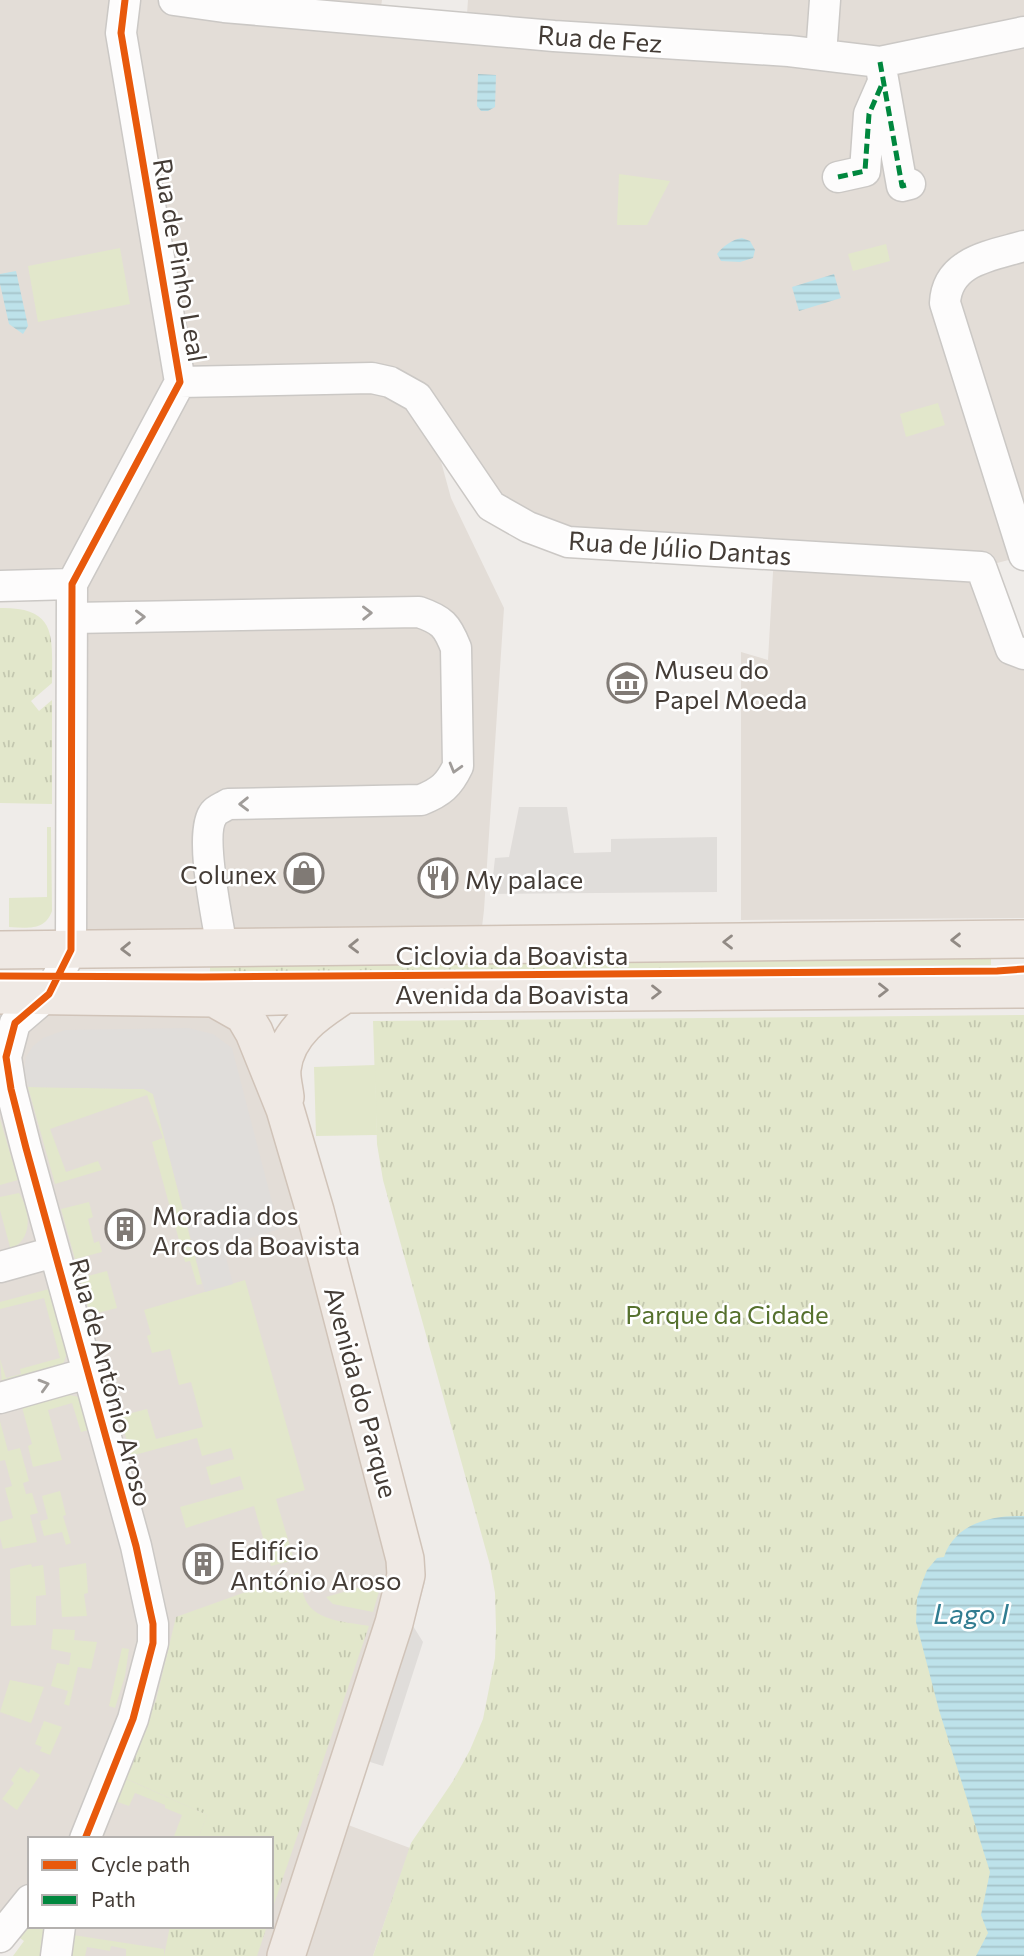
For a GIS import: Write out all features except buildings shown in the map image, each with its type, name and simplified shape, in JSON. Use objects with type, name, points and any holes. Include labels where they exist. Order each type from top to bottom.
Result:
[{"type":"main road","name":"Avenida da Boavista","points":[[0,950],[1024,939]]},
{"type":"main road","name":"Avenida da Boavista","points":[[0,996],[48,994],[214,998],[1024,989]]},
{"type":"main road","name":"Avenida do Parque","points":[[285,1109],[282,1068],[291,1043],[300,1028],[315,1014],[345,995]]},
{"type":"main road","name":"Avenida do Parque","points":[[214,998],[244,1014],[285,1109],[315,1211],[402,1541],[406,1574],[390,1637],[286,1956]]},
{"type":"street","name":"Rua de Pinho Leal","points":[[72,584],[180,382],[121,33],[125,0]]},
{"type":"street","name":"Rua de Fez","points":[[174,0],[224,7],[554,36],[821,55],[882,72],[1024,32]]},
{"type":"street","points":[[821,55],[824,0]]},
{"type":"street","points":[[838,177],[865,171],[869,114],[882,72]]},
{"type":"street","points":[[882,72],[902,186],[910,184]]},
{"type":"street","points":[[1024,246],[961,267],[951,280],[945,303],[1024,556]]},
{"type":"street","name":"Rua de Júlio Dantas","points":[[180,382],[372,377],[390,382],[417,397],[491,506],[528,527],[568,542],[981,567],[1024,556]]},
{"type":"street","points":[[981,567],[1011,649],[1024,654]]},
{"type":"street","points":[[0,586],[72,584],[71,950]]},
{"type":"street","points":[[72,618],[419,612],[436,618],[449,630],[456,648],[458,766],[450,782],[439,793],[421,800],[228,804],[214,812],[207,828],[207,849],[222,948]]},
{"type":"street","name":"Rua de António Aroso","points":[[71,950],[48,994],[15,1023],[6,1057],[11,1090],[136,1546],[153,1625],[153,1643],[133,1719],[84,1834]]},
{"type":"street","points":[[0,1267],[54,1252]]},
{"type":"street","points":[[0,1398],[88,1373]]},
{"type":"street","points":[[0,1937],[28,1902]]},
{"type":"street","points":[[56,1956],[60,1928]]},
{"type":"shaded area","points":[[0,0],[382,0],[379,21],[466,28],[468,0],[1024,0],[1024,556],[982,567],[1024,651],[1024,918],[741,920],[741,652],[768,660],[774,555],[528,527],[428,414],[451,498],[504,608],[480,944],[71,950],[72,585],[0,586]]},
{"type":"shaded area","points":[[519,807],[567,807],[574,853],[611,852],[611,839],[717,837],[717,892],[491,894],[495,858],[509,857]]},
{"type":"shaded area","points":[[0,996],[234,1007],[402,1541],[332,1819],[410,1848],[373,1956],[56,1956],[60,1928],[273,1928],[273,1837],[28,1837],[28,1902],[0,1937]]},
{"type":"shaded area","points":[[189,1028],[213,1034],[232,1048],[279,1229],[229,1245],[225,1254],[233,1284],[205,1292],[153,1094],[144,1089],[28,1087],[24,1072],[26,1057],[33,1046],[43,1038],[65,1030]]},
{"type":"shaded area","points":[[317,1165],[425,1569],[425,1582],[413,1626],[407,1617]]},
{"type":"shaded area","points":[[413,1626],[423,1642],[383,1766],[367,1761]]},
{"type":"green space","points":[[619,174],[670,181],[647,225],[617,225]]},
{"type":"green space","points":[[886,244],[890,261],[853,271],[848,254]]},
{"type":"green space","points":[[120,248],[130,304],[38,322],[28,266]]},
{"type":"green space","points":[[938,403],[945,425],[906,437],[900,414]]},
{"type":"green space","points":[[0,608],[33,613],[42,619],[51,639],[52,683],[31,701],[39,711],[52,700],[52,804],[0,803]]},
{"type":"green space","points":[[47,827],[51,827],[52,911],[45,922],[35,927],[9,927],[9,898],[47,897]]},
{"type":"green space","points":[[991,952],[991,965],[210,972],[210,956]]},
{"type":"green space","name":"Parque da Cidade","points":[[1024,1015],[1024,1956],[373,1956],[411,1843],[453,1781],[483,1719],[495,1658],[496,1629],[495,1593],[490,1565],[383,1180],[377,1144],[373,1021]]},
{"type":"green space","points":[[375,1065],[377,1135],[316,1136],[314,1067]]},
{"type":"green space","points":[[28,1087],[144,1089],[153,1094],[202,1284],[197,1285],[190,1261],[185,1262],[152,1142],[163,1138],[147,1095],[50,1129],[66,1172],[98,1161],[102,1170],[55,1184]]},
{"type":"green space","points":[[0,1119],[18,1180],[0,1185]]},
{"type":"green space","points":[[19,1193],[27,1214],[27,1229],[20,1242],[10,1247],[0,1210],[0,1197]]},
{"type":"green space","points":[[89,1202],[93,1217],[88,1219],[94,1243],[99,1241],[102,1252],[75,1259],[61,1209]]},
{"type":"green space","points":[[107,1271],[117,1308],[90,1315],[80,1278]]},
{"type":"green space","points":[[245,1280],[305,1490],[276,1499],[294,1560],[271,1566],[254,1506],[186,1528],[180,1507],[244,1489],[240,1476],[211,1485],[206,1467],[234,1459],[231,1448],[202,1456],[197,1438],[131,1456],[120,1416],[147,1409],[156,1439],[203,1427],[191,1382],[179,1385],[170,1349],[152,1353],[147,1336],[151,1334],[144,1310]]},
{"type":"green space","points":[[49,1289],[67,1353],[64,1362],[60,1366],[2,1383],[0,1359],[6,1378],[21,1374],[20,1369],[60,1358],[44,1298],[0,1309],[0,1302]]},
{"type":"green space","points":[[69,1395],[79,1397],[89,1430],[81,1432],[72,1403],[48,1410],[62,1460],[33,1467],[28,1446],[32,1444],[22,1407]]},
{"type":"green space","points":[[0,1421],[8,1451],[20,1448],[29,1481],[23,1483],[26,1494],[32,1493],[38,1513],[30,1515],[37,1542],[3,1549],[0,1522],[13,1518],[5,1488],[12,1486],[5,1460],[0,1461]]},
{"type":"green space","points":[[60,1491],[66,1515],[63,1516],[71,1543],[66,1545],[62,1532],[44,1536],[40,1521],[48,1519],[42,1496]]},
{"type":"green space","points":[[86,1563],[88,1593],[84,1594],[87,1616],[62,1617],[59,1568]]},
{"type":"green space","points":[[31,1564],[32,1567],[43,1565],[46,1595],[36,1596],[36,1625],[11,1626],[10,1569]]},
{"type":"green space","points":[[298,1573],[303,1595],[311,1608],[334,1620],[369,1626],[273,1907],[273,1837],[199,1837],[207,1815],[125,1778],[156,1700],[176,1617]]},
{"type":"green space","points":[[382,1581],[373,1612],[333,1604],[326,1597]]},
{"type":"green space","points":[[53,1629],[75,1630],[74,1640],[97,1642],[91,1669],[78,1667],[69,1706],[64,1704],[68,1691],[51,1686],[57,1663],[69,1665],[71,1653],[51,1649]]},
{"type":"green space","points":[[122,1648],[129,1649],[125,1676],[115,1708],[109,1706]]},
{"type":"green space","points":[[10,1680],[44,1687],[31,1723],[0,1712]]},
{"type":"green space","points":[[44,1721],[62,1727],[50,1755],[40,1751],[42,1747],[35,1744]]},
{"type":"green space","points":[[20,1767],[29,1773],[31,1769],[40,1775],[17,1810],[2,1799],[14,1783],[11,1780]]},
{"type":"green space","points":[[124,1778],[207,1815],[199,1837],[174,1837],[182,1815],[135,1793],[129,1806],[115,1801]]},
{"type":"green space","points":[[28,1919],[28,1928],[47,1928],[42,1956],[13,1956],[24,1941],[16,1935]]},
{"type":"green space","points":[[170,1928],[266,1928],[257,1956],[164,1956]]},
{"type":"green space","points":[[73,1935],[164,1949],[164,1956],[126,1956],[126,1949],[111,1946],[110,1951],[87,1947],[85,1956],[70,1956]]},
{"type":"water","points":[[478,74],[496,75],[495,107],[488,111],[481,111],[477,106]]},
{"type":"water","points":[[742,238],[750,241],[755,250],[753,258],[740,262],[721,261],[717,254],[719,251],[732,241]]},
{"type":"water","points":[[16,271],[28,326],[23,334],[9,324],[0,284],[0,274]]},
{"type":"water","points":[[834,274],[841,298],[799,311],[792,287]]},
{"type":"water","name":"Lago I","points":[[1024,1516],[1024,1956],[976,1956],[988,1933],[981,1915],[990,1872],[939,1710],[916,1622],[917,1598],[927,1570],[937,1558],[944,1557],[949,1545],[966,1529],[976,1523],[1000,1517]]},
{"type":"marked path","points":[[880,62],[902,186],[910,184]]},
{"type":"marked path","points":[[838,177],[865,171],[869,114],[883,82]]},
{"type":"cycle path","points":[[86,1837],[133,1719],[153,1643],[153,1624],[136,1546],[26,1148],[6,1057],[15,1023],[49,994],[71,950],[72,584],[180,382],[121,33],[125,0]]},
{"type":"cycle path","name":"Ciclovia da Boavista","points":[[0,976],[202,977],[1024,969]]},
{"type":"place","name":"Museu do Papel Moeda","points":[[627,683]]},
{"type":"place","name":"Colunex","points":[[304,873]]},
{"type":"place","name":"My palace","points":[[438,878]]},
{"type":"place","name":"Moradia dos Arcos da Boavista","points":[[125,1229]]},
{"type":"place","name":"Edifício António Aroso","points":[[203,1564]]}]
